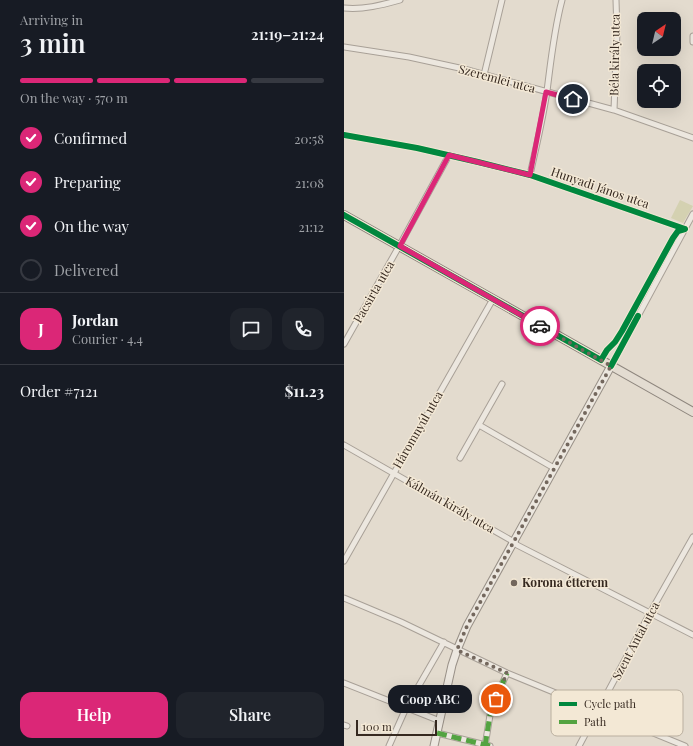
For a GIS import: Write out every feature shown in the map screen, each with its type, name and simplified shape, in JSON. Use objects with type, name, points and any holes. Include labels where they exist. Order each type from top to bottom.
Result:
[{"type":"main road","points":[[344,215],[693,412]]},
{"type":"main road","points":[[434,746],[452,665],[467,626],[611,366]]},
{"type":"street","points":[[344,8],[356,9],[400,0]]},
{"type":"street","points":[[484,75],[502,0]]},
{"type":"street","points":[[530,175],[562,0]]},
{"type":"street","name":"Béla király utca","points":[[614,110],[617,32],[616,0]]},
{"type":"street","points":[[693,36],[693,42]]},
{"type":"street","name":"Szeremlei utca","points":[[344,47],[409,57],[464,69],[614,110],[693,138]]},
{"type":"street","name":"Hunyadi János utca","points":[[344,135],[417,148],[530,175],[685,229]]},
{"type":"street","name":"Pacsirta utca","points":[[344,344],[400,246],[449,155]]},
{"type":"street","points":[[611,366],[693,214]]},
{"type":"street","name":"Háromnyúl utca","points":[[344,561],[492,299]]},
{"type":"street","points":[[460,458],[502,384]]},
{"type":"street","points":[[478,425],[554,468]]},
{"type":"street","name":"Kálmán király utca","points":[[344,445],[548,561],[693,635]]},
{"type":"street","name":"Szent Antal utca","points":[[609,690],[650,613],[693,539]]},
{"type":"street","points":[[344,598],[401,622],[507,673],[551,691]]},
{"type":"street","points":[[389,746],[406,708],[444,642]]},
{"type":"street","points":[[437,733],[487,746],[492,709],[507,673]]},
{"type":"street","points":[[344,683],[440,721]]},
{"type":"street","name":"Szent Antal utca","points":[[579,746],[584,736]]},
{"type":"street","points":[[661,736],[685,746]]},
{"type":"shaded area","points":[[680,200],[693,206],[683,223],[671,218]]},
{"type":"marked path","points":[[485,746],[491,709],[507,673]]},
{"type":"marked path","points":[[437,733],[490,746]]},
{"type":"cycle path","points":[[344,135],[417,148],[530,175],[685,229]]},
{"type":"cycle path","points":[[344,215],[601,360],[622,331],[673,238],[678,231],[685,229]]},
{"type":"cycle path","points":[[611,366],[638,316]]},
{"type":"way so far","points":[[496,699],[507,673],[457,650],[467,626],[611,366],[540,326]]},
{"type":"place","name":"Korona étterem","points":[[514,583]]},
{"type":"place","name":"Coop ABC","points":[[496,699]]},
{"type":"route","points":[[540,326],[400,246],[449,155],[530,175],[546,92],[573,99]]}]
